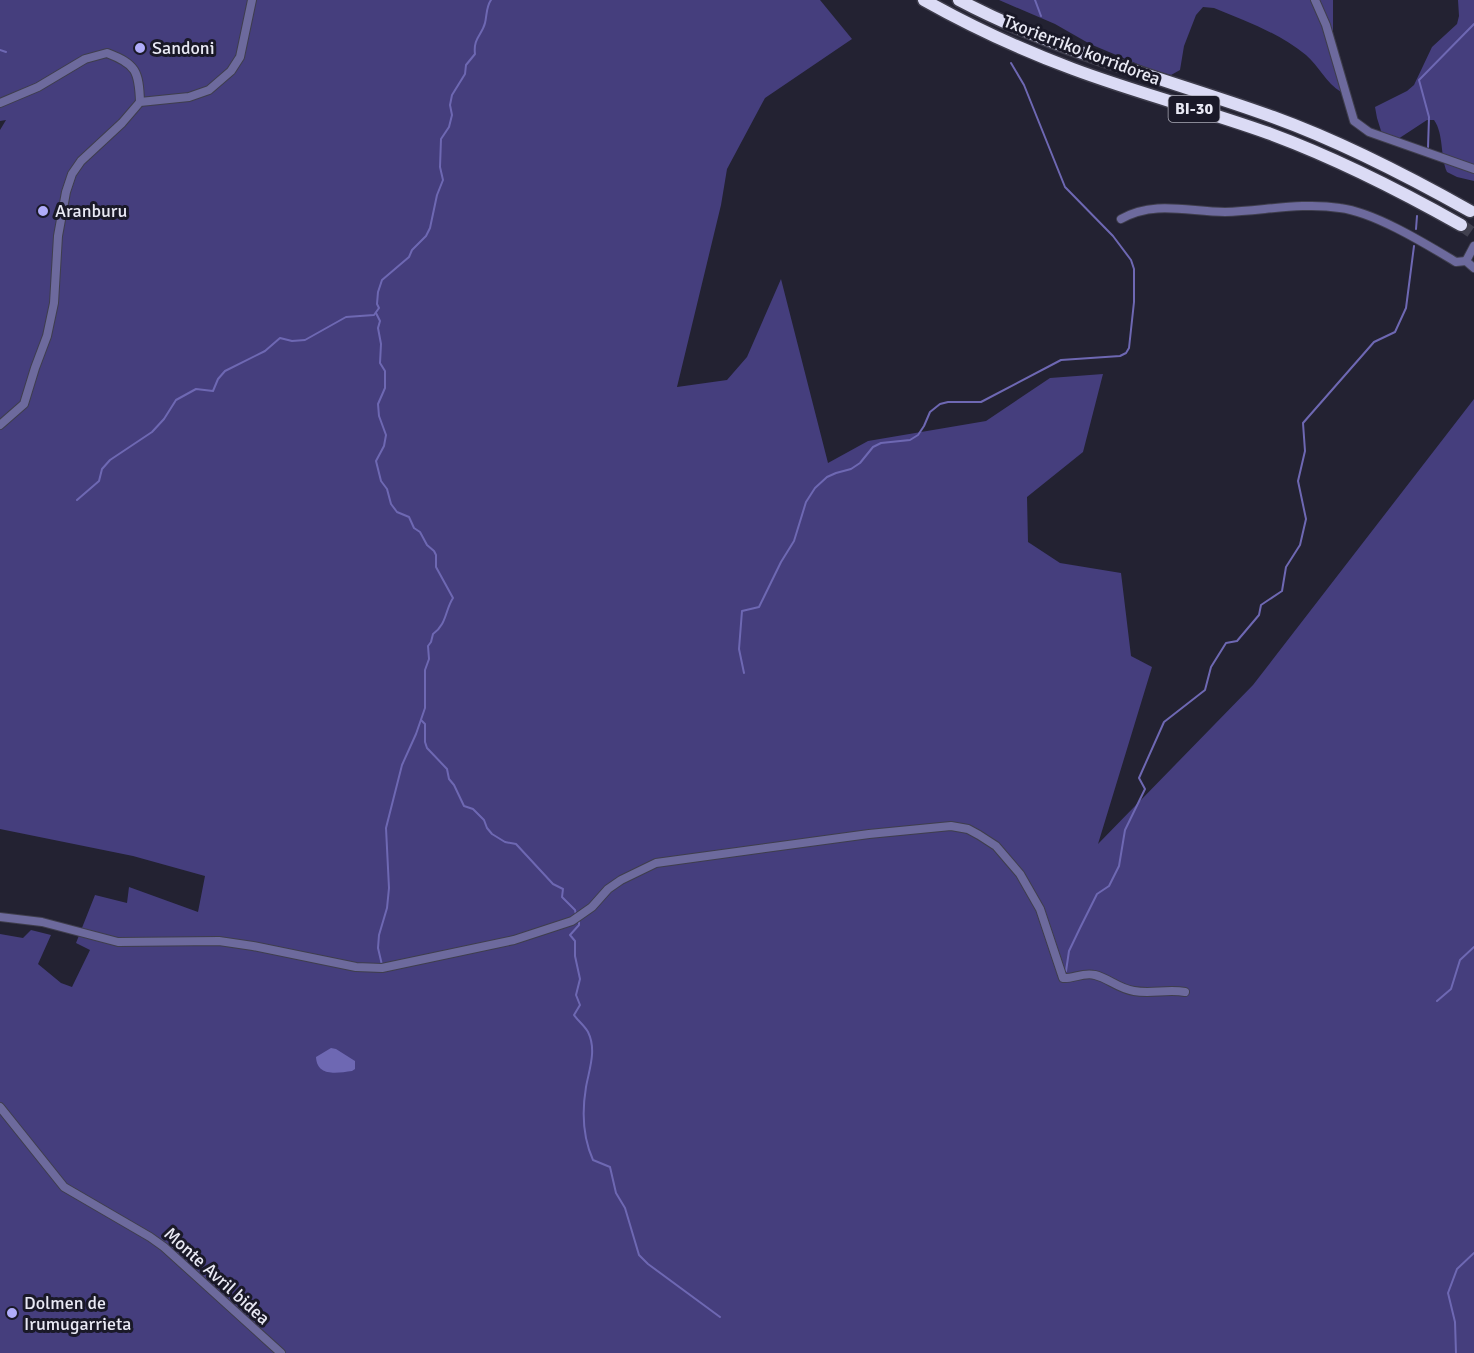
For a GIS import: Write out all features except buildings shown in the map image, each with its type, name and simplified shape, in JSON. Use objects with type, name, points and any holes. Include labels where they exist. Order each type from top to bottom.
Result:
[{"type":"highway","name":"Txorierriko korridorea","points":[[924,0],[984,32],[1074,69],[1245,125],[1316,152],[1382,182],[1461,225]]},
{"type":"highway","name":"Txorierriko korridorea","points":[[959,0],[1033,35],[1080,54],[1250,109],[1323,137],[1369,157],[1470,211]]},
{"type":"street","points":[[0,425],[24,404],[47,336],[54,303],[58,236],[66,192],[72,174],[81,161],[122,123],[140,102],[189,97],[209,90],[231,71],[240,57],[252,0]]},
{"type":"street","points":[[1315,0],[1326,25],[1354,121],[1370,132],[1474,169]]},
{"type":"street","points":[[0,103],[38,87],[85,59],[107,53],[132,65],[138,73],[140,102]]},
{"type":"street","points":[[1121,219],[1132,213],[1158,207],[1225,212],[1277,207],[1337,207],[1351,210],[1384,224],[1456,262],[1466,261],[1474,268]]},
{"type":"street","points":[[1466,261],[1474,246]]},
{"type":"street","points":[[0,917],[42,922],[118,942],[219,941],[356,967],[382,968],[514,940],[572,921],[592,907],[608,889],[621,880],[656,863],[870,834],[951,826],[968,829],[988,840],[1020,874],[1040,909],[1062,978],[1094,975],[1135,991],[1185,992]]},
{"type":"street","name":"Monte Avril bidea","points":[[0,1107],[64,1187],[164,1247],[281,1353]]},
{"type":"shaded area","points":[[0,0],[820,0],[852,39],[765,98],[727,169],[721,205],[677,387],[727,380],[747,357],[781,279],[828,463],[868,441],[986,421],[1050,378],[1103,374],[1083,452],[1027,497],[1028,542],[1060,563],[1121,573],[1131,656],[1152,667],[1098,844],[1253,685],[1474,399],[1474,1353],[0,1353],[0,934],[23,938],[31,930],[51,935],[38,964],[61,983],[72,987],[90,950],[76,943],[95,895],[127,903],[129,887],[198,912],[205,876],[133,856],[0,829],[0,130],[6,120],[0,121]]},
{"type":"shaded area","points":[[999,0],[1333,0],[1333,42],[1341,92],[1331,84],[1311,59],[1296,47],[1262,28],[1214,8],[1203,7],[1196,15],[1184,46],[1180,70],[1171,75],[1152,70],[1090,44],[1055,24]]},
{"type":"shaded area","points":[[1458,0],[1474,0],[1474,181],[1447,172],[1439,132],[1434,120],[1427,120],[1398,139],[1382,134],[1375,107],[1414,85],[1432,47],[1457,24]]},
{"type":"shaded area","points":[[331,1048],[355,1061],[355,1069],[334,1073],[320,1068],[316,1057]]},
{"type":"waterway","points":[[77,500],[99,481],[102,469],[110,460],[152,432],[176,400],[196,389],[213,391],[218,379],[225,371],[265,351],[280,338],[292,341],[305,340],[346,317],[374,315],[379,308],[378,292],[382,280],[409,257],[430,228],[437,195],[443,180],[440,167],[441,139],[449,127],[452,115],[450,105],[452,95],[465,74],[466,65],[475,54],[475,44],[484,27],[487,8],[491,0]]},
{"type":"waterway","points":[[1035,0],[1041,16]]},
{"type":"waterway","points":[[1428,148],[1429,117],[1419,80],[1474,24]]},
{"type":"waterway","points":[[0,50],[6,52]]},
{"type":"waterway","points":[[744,673],[739,649],[742,611],[759,607],[794,541],[806,502],[815,488],[827,477],[851,469],[860,463],[873,447],[881,443],[910,440],[918,435],[930,412],[940,404],[981,402],[1061,360],[1120,356],[1129,348],[1134,302],[1134,269],[1131,260],[1113,236],[1065,187],[1024,85],[1011,63]]},
{"type":"waterway","points":[[1416,229],[1417,216]]},
{"type":"waterway","points":[[1066,971],[1069,951],[1097,894],[1109,886],[1119,866],[1125,830],[1145,789],[1139,778],[1164,722],[1205,690],[1211,667],[1226,643],[1237,641],[1259,615],[1261,605],[1282,591],[1286,567],[1300,545],[1306,519],[1298,481],[1305,451],[1303,423],[1374,342],[1395,332],[1406,308],[1414,246]]},
{"type":"waterway","points":[[376,313],[380,321],[378,328],[381,344],[380,363],[385,371],[385,388],[378,404],[379,416],[386,435],[384,446],[376,461],[381,481],[397,512],[409,517],[414,528],[420,532],[427,545],[434,551],[436,567],[453,598],[428,646],[429,659],[425,670],[425,708],[402,765],[386,828],[389,888],[387,908],[379,935],[378,948],[382,965]]},
{"type":"waterway","points":[[421,720],[425,724],[427,748],[447,769],[449,779],[464,806],[473,809],[484,820],[492,834],[505,842],[516,844],[553,884],[563,889],[562,897],[575,910],[576,915]]},
{"type":"waterway","points":[[579,920],[579,925],[570,935],[575,941],[575,956],[580,979],[576,995],[580,1005],[574,1015],[588,1032],[592,1046],[592,1060],[584,1105],[585,1134],[590,1152],[593,1160],[610,1167],[616,1193],[625,1208],[639,1255],[720,1317]]},
{"type":"waterway","points":[[1437,1001],[1451,989],[1460,960],[1474,947]]},
{"type":"waterway","points":[[1456,1353],[1455,1322],[1448,1293],[1457,1269],[1474,1253]]},
{"type":"tunnel","points":[[1461,225],[1474,234]]},
{"type":"place","name":"Sandoni","points":[[140,48]]},
{"type":"place","name":"Aranburu","points":[[43,211]]},
{"type":"place","name":"Dolmen de Irumugarrieta","points":[[12,1313]]}]
